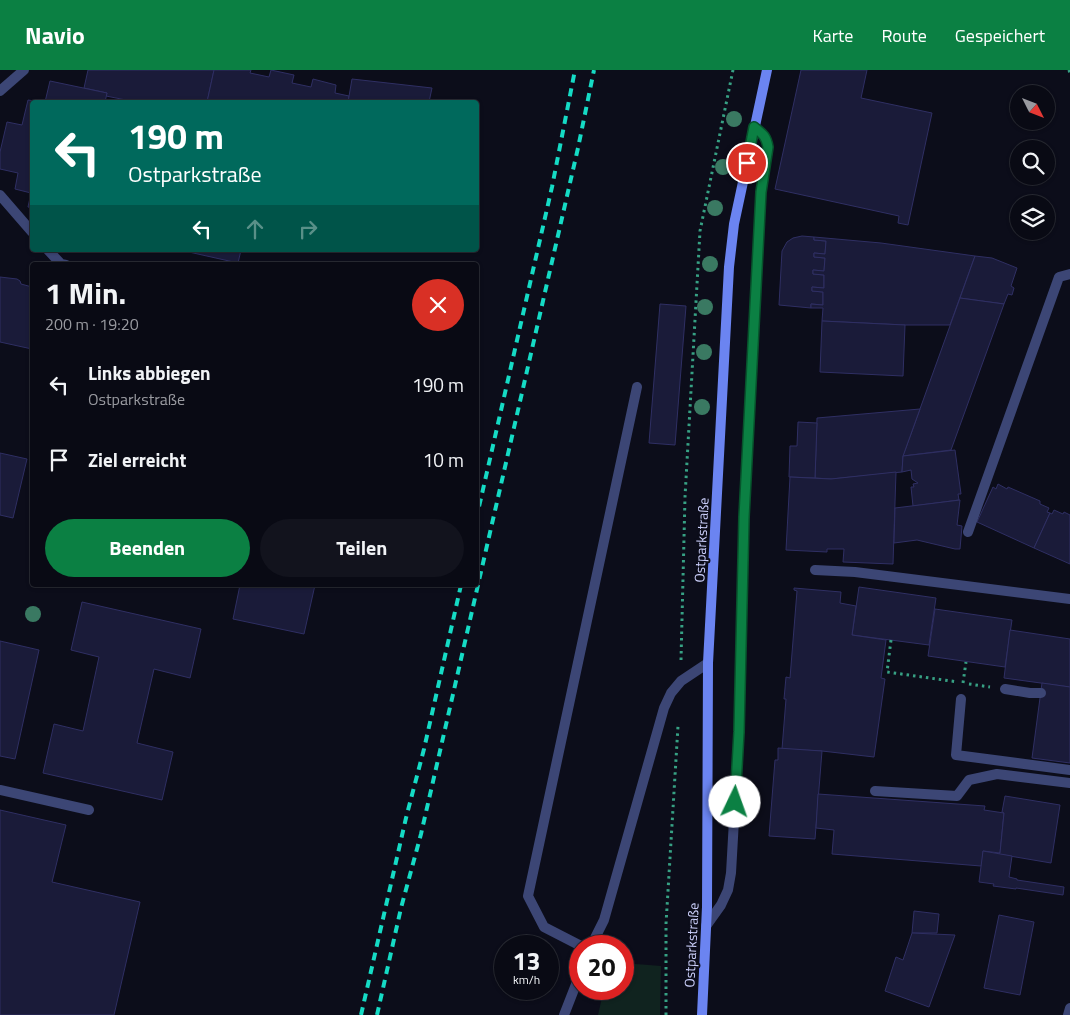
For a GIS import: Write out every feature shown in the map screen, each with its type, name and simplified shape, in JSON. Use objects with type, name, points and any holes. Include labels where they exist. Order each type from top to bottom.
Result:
[{"type":"street","name":"Ostparkstraße","points":[[702,1015],[707,907],[708,663],[729,267],[734,224],[767,70]]},
{"type":"street","points":[[0,91],[20,71]]},
{"type":"street","points":[[706,926],[728,890],[731,873],[739,732],[744,517],[761,192],[768,147],[764,135],[754,127]]},
{"type":"street","points":[[0,195],[30,230]]},
{"type":"street","points":[[50,252],[59,262]]},
{"type":"street","points":[[968,532],[1059,277],[1070,274]]},
{"type":"street","points":[[569,940],[544,927],[528,896],[637,387]]},
{"type":"street","points":[[815,570],[855,572],[1070,599]]},
{"type":"street","points":[[596,935],[604,920],[664,708],[671,693],[681,680],[708,663]]},
{"type":"street","points":[[1005,688],[1030,693],[1041,693]]},
{"type":"street","points":[[961,699],[956,755],[1070,770]]},
{"type":"street","points":[[875,791],[957,796],[969,780],[997,774],[1070,783]]},
{"type":"street","points":[[0,790],[89,810]]},
{"type":"street","points":[[564,1015],[570,1000]]},
{"type":"street","points":[[1068,1015],[1070,1008]]},
{"type":"path","points":[[681,680],[686,497],[700,231],[733,70]]},
{"type":"path","points":[[1069,70],[1070,74]]},
{"type":"path","points":[[891,640],[887,672],[1005,688]]},
{"type":"path","points":[[963,683],[966,662]]},
{"type":"path","points":[[666,1015],[666,924],[678,720]]},
{"type":"green space","points":[[634,964],[661,966],[660,1015],[598,1015],[601,1000],[634,1000]]},
{"type":"building","points":[[88,70],[214,70],[207,100],[126,100],[106,96],[107,93],[84,88]]},
{"type":"building","points":[[214,70],[251,70],[250,73],[269,77],[271,70],[294,75],[292,83],[311,87],[313,79],[336,85],[335,93],[349,96],[348,100],[207,100]]},
{"type":"building","points":[[801,70],[867,70],[861,98],[932,113],[908,225],[898,223],[899,216],[775,189]]},
{"type":"building","points":[[352,79],[432,88],[429,100],[348,100]]},
{"type":"building","points":[[50,81],[107,93],[105,100],[45,100]]},
{"type":"building","points":[[28,100],[30,100],[30,193],[15,189],[18,173],[0,169],[0,152],[7,122],[22,125]]},
{"type":"building","points":[[802,236],[826,241],[825,254],[814,253],[814,257],[825,258],[824,271],[813,270],[813,274],[824,275],[824,288],[812,287],[812,291],[823,292],[823,305],[811,304],[811,308],[779,305],[782,251],[787,242]]},
{"type":"building","points":[[814,237],[881,243],[975,256],[950,325],[822,321],[823,308],[811,308],[811,304],[823,305],[823,292],[812,291],[812,287],[824,288],[824,275],[813,274],[813,270],[824,271],[825,258],[814,257],[814,253],[825,254],[826,241],[814,240]]},
{"type":"building","points":[[189,252],[241,252],[238,262]]},
{"type":"building","points":[[975,256],[992,258],[1017,268],[1011,286],[1014,288],[1012,295],[1008,294],[1004,304],[960,298]]},
{"type":"building","points":[[0,277],[17,279],[21,284],[30,286],[30,349],[0,342]]},
{"type":"building","points":[[960,298],[1004,304],[951,450],[903,456]]},
{"type":"building","points":[[660,304],[686,306],[675,445],[649,443]]},
{"type":"building","points":[[822,321],[905,325],[903,376],[820,372]]},
{"type":"building","points":[[920,409],[903,456],[902,472],[831,479],[815,478],[817,418]]},
{"type":"building","points":[[798,422],[817,423],[815,478],[789,477],[790,446],[797,446]]},
{"type":"building","points":[[955,450],[961,494],[958,494],[959,500],[913,506],[911,487],[914,487],[913,484],[918,483],[912,479],[911,470],[902,472],[903,456]]},
{"type":"building","points":[[0,453],[27,459],[13,518],[0,515]]},
{"type":"building","points":[[896,472],[893,564],[843,562],[844,549],[827,549],[827,552],[786,550],[790,477],[831,479]]},
{"type":"building","points":[[998,484],[1040,501],[1040,504],[1049,508],[1047,512],[1050,513],[1034,548],[977,522],[993,487],[996,489]]},
{"type":"building","points":[[960,500],[957,525],[962,526],[960,549],[917,540],[894,543],[895,508]]},
{"type":"building","points":[[1054,510],[1070,515],[1070,564],[1034,548],[1050,513],[1052,514]]},
{"type":"building","points":[[240,587],[315,587],[304,634],[233,619]]},
{"type":"building","points":[[859,587],[936,598],[929,645],[852,635]]},
{"type":"building","points":[[794,588],[841,592],[840,603],[856,606],[852,635],[886,640],[881,678],[885,679],[874,757],[782,749],[786,677],[790,678],[797,591]]},
{"type":"building","points":[[82,602],[201,629],[190,678],[154,669],[137,743],[173,752],[162,800],[43,773],[54,724],[83,731],[99,657],[71,650]]},
{"type":"building","points":[[935,609],[1012,620],[1005,667],[928,656]]},
{"type":"building","points":[[1010,630],[1070,639],[1070,687],[1004,678]]},
{"type":"building","points":[[0,641],[39,650],[15,759],[0,756]]},
{"type":"building","points":[[1042,683],[1070,687],[1070,763],[1032,758]]},
{"type":"building","points":[[778,748],[822,751],[815,839],[769,836],[775,760],[778,760]]},
{"type":"building","points":[[818,794],[985,806],[984,810],[1004,813],[1000,853],[983,851],[981,866],[832,854],[834,830],[816,828]]},
{"type":"building","points":[[1005,796],[1060,805],[1051,863],[998,854],[1000,853],[1004,813],[1002,812]]},
{"type":"building","points":[[0,810],[66,825],[52,882],[140,902],[114,1015],[0,1015]]},
{"type":"building","points":[[983,851],[1012,856],[1009,877],[1017,880],[1064,887],[1063,895],[993,886],[994,884],[979,882]]},
{"type":"building","points":[[914,911],[939,914],[937,933],[912,933]]},
{"type":"building","points":[[999,915],[1034,922],[1020,995],[984,988]]},
{"type":"building","points":[[912,933],[955,935],[929,1007],[885,991],[896,957],[903,960]]},
{"type":"railway","points":[[479,507],[552,187],[575,70]]},
{"type":"railway","points":[[479,581],[578,148],[594,70]]},
{"type":"railway","points":[[361,1015],[461,587]]},
{"type":"railway","points":[[377,1015],[478,587]]},
{"type":"route","points":[[735,802],[739,732],[744,517],[761,192],[768,147],[764,135],[754,127],[747,163]]}]
